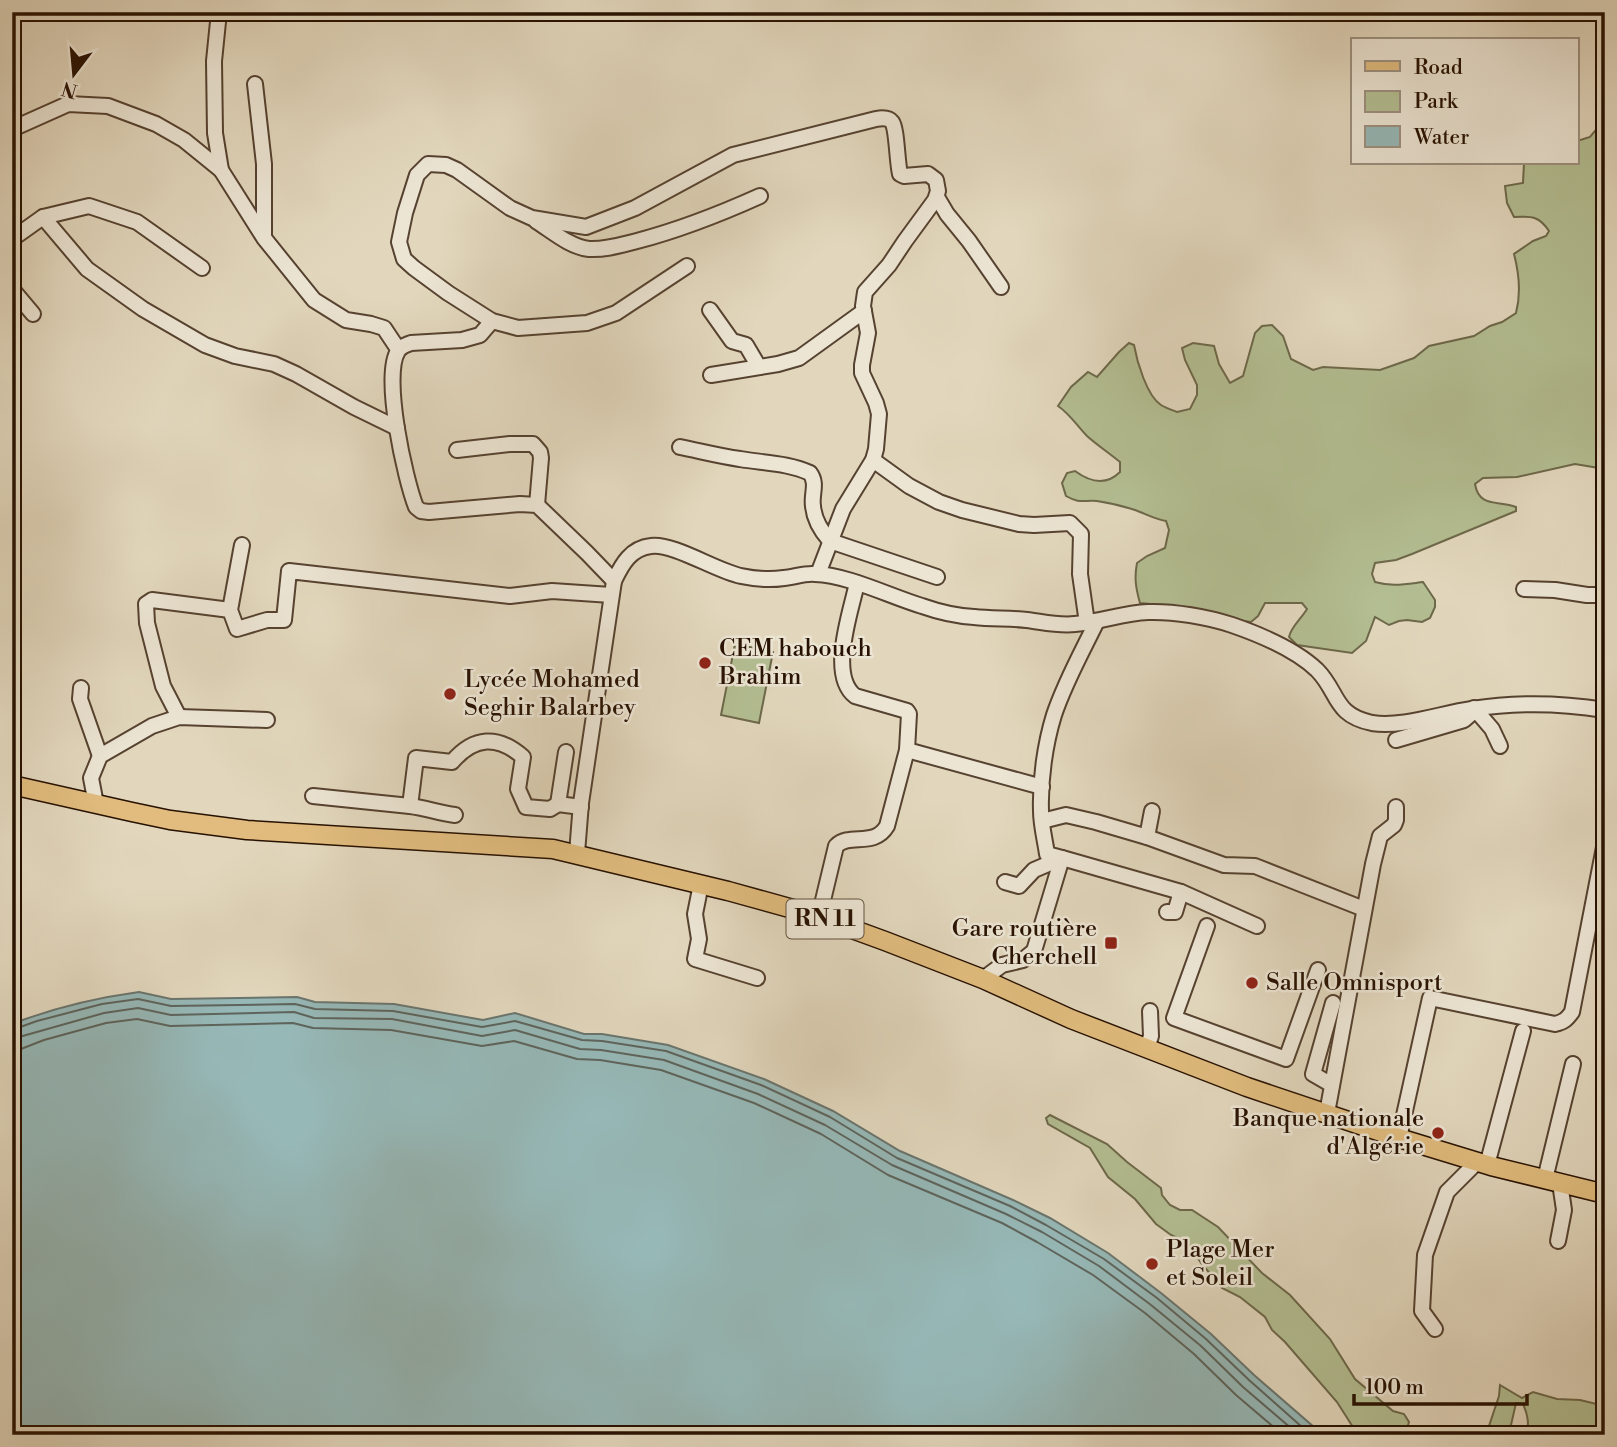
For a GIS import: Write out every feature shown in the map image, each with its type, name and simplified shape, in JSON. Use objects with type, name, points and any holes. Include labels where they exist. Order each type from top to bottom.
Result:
[{"type":"main road","name":"RN 11","points":[[12,785],[170,820],[247,830],[553,849],[764,900],[819,917],[983,979],[1071,1019],[1149,1042],[1247,1087],[1482,1163],[1605,1194]]},
{"type":"street","points":[[219,12],[214,61],[215,133],[221,170]]},
{"type":"street","points":[[255,84],[264,164],[264,238]]},
{"type":"street","points":[[12,129],[68,104],[108,106],[156,124],[184,139],[221,170],[264,238],[314,300],[346,320],[384,328],[398,349]]},
{"type":"street","points":[[532,218],[586,227],[635,208],[733,155],[883,118],[893,124],[901,175],[925,173],[932,176],[938,185],[937,197],[893,259],[865,292],[863,302],[868,333],[862,373],[876,403],[877,439],[873,460],[843,509],[818,574]]},
{"type":"street","points":[[687,266],[616,313],[587,323],[518,328],[492,321],[448,293],[404,258],[399,242],[417,175],[428,164],[446,165],[510,208],[532,218],[566,241],[587,249],[610,248],[661,235],[760,196]]},
{"type":"street","points":[[937,197],[1000,287]]},
{"type":"street","points":[[12,239],[43,217],[89,206],[137,222],[202,268]]},
{"type":"street","points":[[43,217],[87,269],[143,309],[205,345],[296,373],[354,407],[397,428]]},
{"type":"street","points":[[12,289],[33,314]]},
{"type":"street","points":[[710,310],[732,341],[746,345],[758,367]]},
{"type":"street","points":[[711,375],[799,358],[864,311]]},
{"type":"street","points":[[492,321],[480,335],[463,340],[405,345],[398,349],[392,378],[397,428],[418,509],[429,512],[537,505],[587,552],[612,588]]},
{"type":"street","points":[[457,450],[533,444],[540,452],[541,458],[537,505]]},
{"type":"street","points":[[680,447],[773,463],[810,473],[814,482],[813,505],[816,517],[830,541],[937,577]]},
{"type":"street","points":[[873,460],[909,486],[939,502],[1019,524],[1070,523],[1078,528],[1081,534],[1080,574],[1092,622],[1054,715],[1046,751],[1042,821],[1054,862],[1034,951],[1023,960],[1002,965],[983,979]]},
{"type":"street","points":[[242,545],[230,610],[237,629],[267,620],[284,620],[289,571],[510,596],[612,588]]},
{"type":"street","points":[[578,853],[581,807],[612,588],[622,566],[635,550],[653,545],[674,550],[746,577],[781,579],[818,574],[857,583],[910,603],[954,615],[1058,625],[1149,612],[1191,616],[1231,625],[1305,660],[1318,671],[1346,712],[1371,722],[1399,723],[1474,708],[1548,704],[1605,710]]},
{"type":"street","points":[[819,917],[836,846],[842,841],[872,838],[883,832],[887,826],[907,750],[908,712],[855,696],[844,680],[843,648],[857,583]]},
{"type":"street","points":[[1524,589],[1605,596]]},
{"type":"street","points":[[179,717],[163,686],[147,623],[146,604],[152,600],[230,610]]},
{"type":"street","points":[[81,688],[80,699],[100,756]]},
{"type":"street","points":[[1396,740],[1464,720],[1474,708]]},
{"type":"street","points":[[1474,708],[1492,729],[1500,746]]},
{"type":"street","points":[[96,804],[91,778],[100,756],[152,726],[179,717],[267,720]]},
{"type":"street","points":[[410,806],[416,758],[452,762],[467,748],[487,742],[508,746],[523,757],[518,789],[526,807],[550,809],[558,804],[581,807]]},
{"type":"street","points":[[907,750],[1042,787]]},
{"type":"street","points":[[558,804],[566,752]]},
{"type":"street","points":[[313,796],[433,809],[437,813],[455,815]]},
{"type":"street","points":[[1327,1113],[1373,864],[1380,836],[1394,825],[1396,807]]},
{"type":"street","points":[[1147,837],[1152,811]]},
{"type":"street","points":[[1042,821],[1066,815],[1096,822],[1224,865],[1255,866],[1364,909]]},
{"type":"street","points":[[1399,1138],[1430,998],[1546,1023],[1555,1024],[1568,1018],[1572,1012],[1605,842]]},
{"type":"street","points":[[1005,882],[1019,886],[1034,870],[1054,862],[1181,892],[1257,926]]},
{"type":"street","points":[[701,884],[695,914],[699,939],[695,959],[757,978]]},
{"type":"street","points":[[1167,912],[1175,912],[1181,892]]},
{"type":"street","points":[[1149,1042],[1174,1018],[1207,926]]},
{"type":"street","points":[[1174,1018],[1286,1059],[1318,970]]},
{"type":"street","points":[[1332,1085],[1313,1074],[1333,1003]]},
{"type":"street","points":[[1149,1042],[1150,1011]]},
{"type":"street","points":[[1435,1329],[1422,1311],[1425,1255],[1447,1192],[1482,1163],[1523,1031]]},
{"type":"street","points":[[1558,1241],[1564,1210],[1553,1181],[1573,1063]]},
{"type":"green space","points":[[1605,119],[1605,469],[1575,464],[1517,477],[1483,478],[1475,484],[1481,497],[1490,502],[1516,507],[1516,511],[1396,560],[1375,563],[1372,574],[1375,582],[1393,585],[1423,582],[1435,600],[1435,607],[1430,618],[1422,622],[1407,620],[1389,625],[1375,617],[1366,641],[1352,653],[1297,645],[1289,637],[1307,609],[1302,603],[1265,603],[1251,622],[1192,608],[1140,603],[1136,583],[1137,563],[1165,548],[1169,530],[1166,521],[1135,510],[1097,501],[1078,501],[1066,496],[1062,483],[1067,473],[1075,471],[1086,478],[1104,481],[1120,472],[1120,462],[1087,436],[1058,406],[1071,387],[1088,372],[1097,377],[1129,343],[1134,345],[1140,369],[1151,394],[1161,405],[1177,412],[1190,409],[1197,395],[1197,385],[1182,348],[1193,343],[1214,346],[1219,364],[1230,383],[1243,376],[1255,333],[1262,326],[1272,325],[1283,336],[1291,359],[1313,370],[1323,367],[1380,370],[1414,358],[1429,346],[1474,336],[1516,313],[1519,284],[1514,254],[1546,236],[1549,231],[1542,222],[1534,218],[1514,217],[1507,203],[1505,186],[1523,183],[1524,164],[1578,164],[1578,141],[1590,137]]},
{"type":"green space","points":[[735,644],[773,652],[759,723],[721,715]]},
{"type":"green space","points":[[1050,1115],[1107,1144],[1161,1188],[1162,1195],[1170,1205],[1180,1210],[1192,1210],[1218,1227],[1262,1273],[1290,1295],[1330,1339],[1355,1379],[1393,1411],[1404,1414],[1409,1422],[1406,1432],[1408,1435],[1358,1435],[1337,1402],[1272,1330],[1265,1317],[1240,1297],[1222,1288],[1188,1243],[1156,1224],[1135,1199],[1108,1177],[1090,1148],[1048,1124],[1046,1118]]},
{"type":"green space","points":[[1500,1385],[1522,1398],[1533,1392],[1557,1399],[1580,1400],[1605,1406],[1605,1435],[1549,1427],[1541,1428],[1536,1435],[1527,1435],[1526,1412],[1523,1404],[1516,1403],[1511,1425],[1498,1429],[1496,1435],[1486,1435]]},
{"type":"water","points":[[139,992],[171,999],[297,997],[315,1002],[394,1004],[483,1020],[515,1013],[584,1034],[602,1034],[668,1045],[764,1079],[833,1111],[900,1151],[1050,1218],[1108,1253],[1211,1334],[1315,1428],[1319,1435],[12,1435],[12,1024],[74,1004]]},
{"type":"place","name":"CEM habouch Brahim","points":[[705,663]]},
{"type":"place","name":"Lycée Mohamed Seghir Balarbey","points":[[450,694]]},
{"type":"place","name":"Gare routière Cherchell","points":[[1111,943]]},
{"type":"place","name":"Salle Omnisport","points":[[1252,983]]},
{"type":"place","name":"Banque nationale d'Algérie","points":[[1438,1133]]},
{"type":"place","name":"Plage Mer et Soleil","points":[[1152,1264]]}]
